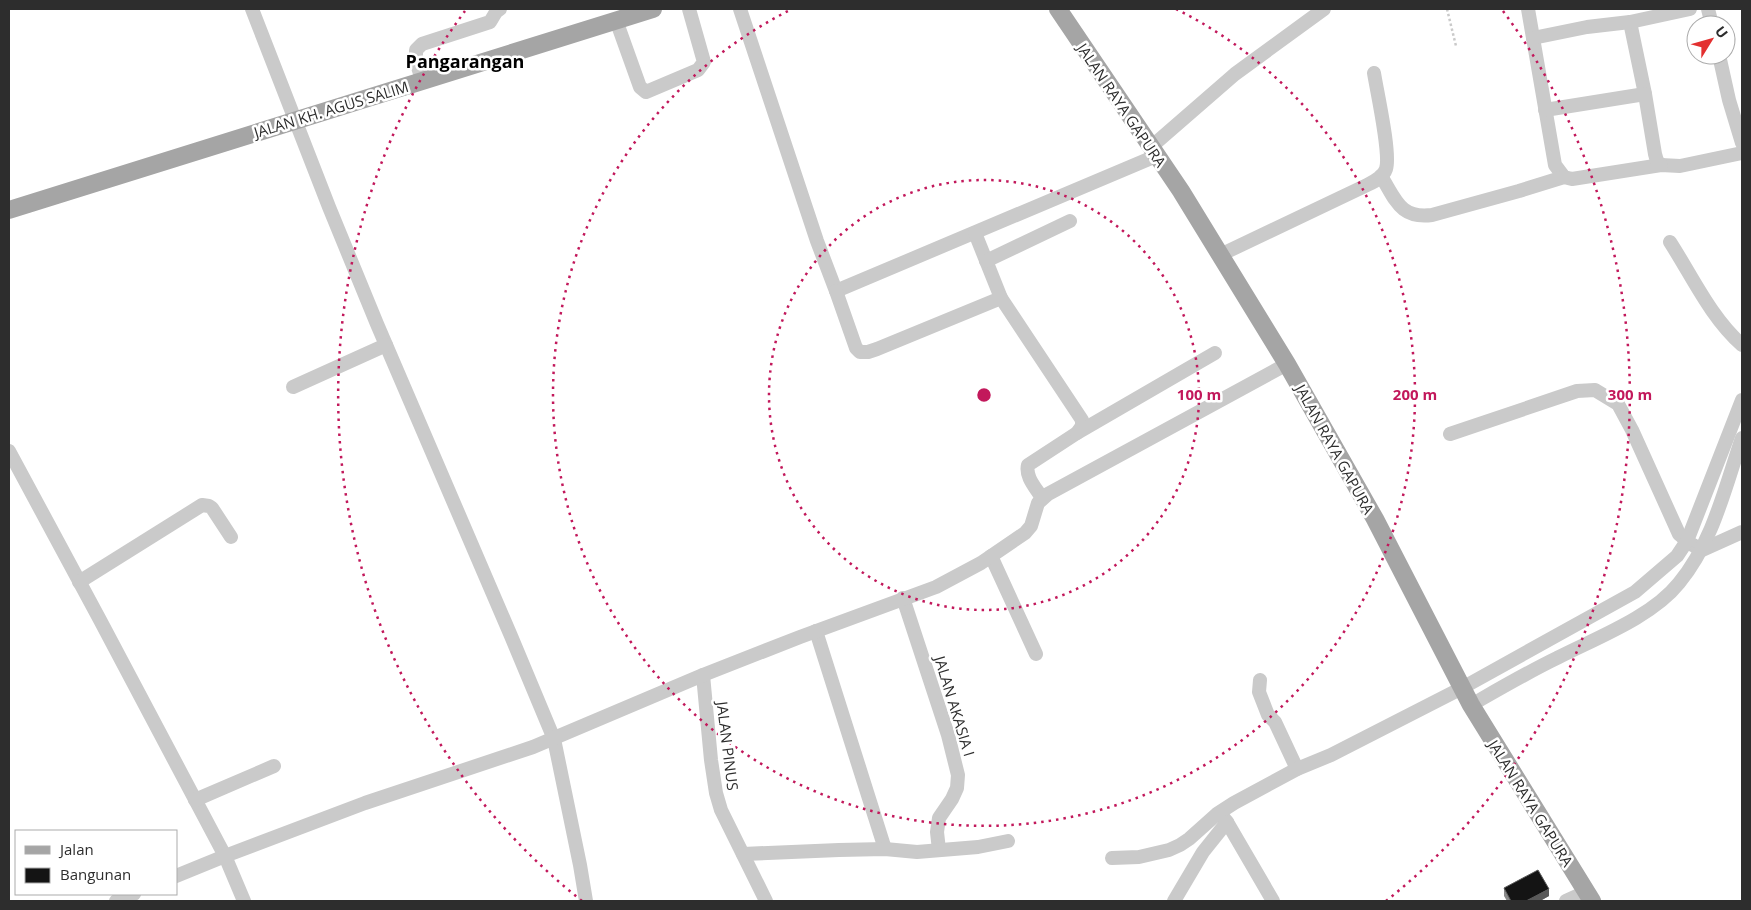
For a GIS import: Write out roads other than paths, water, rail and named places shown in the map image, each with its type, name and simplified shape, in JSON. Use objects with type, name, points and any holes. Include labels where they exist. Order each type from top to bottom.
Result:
[{"type":"main road","name":"JALAN KH. AGUS SALIM","points":[[9,210],[295,119],[653,9]]},
{"type":"main road","name":"JALAN RAYA GAPURA","points":[[1058,9],[1181,191],[1287,364],[1375,519],[1471,704],[1589,896]]},
{"type":"street","points":[[252,9],[329,207],[386,345],[554,739],[586,901]]},
{"type":"street","points":[[422,80],[416,61],[416,50],[422,44],[490,22],[500,9]]},
{"type":"street","points":[[616,20],[640,87],[646,92],[698,70],[704,62],[689,9]]},
{"type":"street","points":[[740,9],[816,241],[856,348],[860,352],[877,349],[1001,298]]},
{"type":"street","points":[[836,291],[975,233],[1154,152],[1235,74],[1324,9]]},
{"type":"street","points":[[1528,9],[1555,165],[1564,177]]},
{"type":"street","points":[[1533,38],[1587,27],[1630,22],[1690,9]]},
{"type":"street","points":[[1630,22],[1655,154],[1657,161],[1661,165]]},
{"type":"street","points":[[1721,65],[1729,100],[1742,142]]},
{"type":"street","points":[[1220,255],[1365,186],[1381,176],[1386,170],[1387,162],[1382,116],[1374,73]]},
{"type":"street","points":[[1545,110],[1645,94]]},
{"type":"street","points":[[1381,176],[1399,205],[1409,214],[1420,216],[1432,215],[1564,177],[1572,179],[1661,165],[1680,166],[1742,153]]},
{"type":"street","points":[[986,261],[1070,221]]},
{"type":"street","points":[[975,233],[1001,298],[1082,420],[1082,426],[1077,433]]},
{"type":"street","points":[[1670,242],[1713,310],[1742,345]]},
{"type":"street","points":[[293,387],[386,345]]},
{"type":"street","points":[[1042,498],[1028,476],[1026,470],[1028,465],[1077,433],[1215,353]]},
{"type":"street","points":[[178,875],[365,803],[554,739],[703,675],[944,583],[1025,534],[1031,526],[1038,503],[1048,494],[1287,364]]},
{"type":"street","points":[[1450,434],[1577,391],[1595,390],[1618,404],[1632,430],[1679,534],[1694,545]]},
{"type":"street","points":[[1471,704],[1639,617],[1668,596],[1680,583],[1742,400]]},
{"type":"street","points":[[1694,545],[1742,438]]},
{"type":"street","points":[[9,451],[225,856],[244,901]]},
{"type":"street","points":[[79,582],[202,505],[212,508],[231,537]]},
{"type":"street","points":[[1174,901],[1223,817],[1234,803],[1462,688],[1635,592],[1677,556],[1694,545],[1742,532]]},
{"type":"street","points":[[991,556],[1036,654]]},
{"type":"street","name":"JALAN AKASIA I","points":[[904,598],[948,735],[958,775],[957,788],[939,818],[937,832],[939,850]]},
{"type":"street","points":[[816,631],[885,850]]},
{"type":"street","name":"JALAN PINUS","points":[[703,675],[716,793],[721,810],[766,901]]},
{"type":"street","points":[[1260,680],[1259,692],[1268,715],[1275,722],[1297,770]]},
{"type":"street","points":[[195,800],[274,766]]},
{"type":"street","points":[[1112,858],[1139,857],[1169,850],[1223,817]]},
{"type":"street","points":[[1223,817],[1273,901]]},
{"type":"street","points":[[743,854],[839,850],[916,852],[978,847],[1008,841]]},
{"type":"street","points":[[116,901],[131,895]]},
{"type":"street","points":[[1566,901],[1589,896]]},
{"type":"district","name":"Pangarangan","points":[[465,61]]}]
